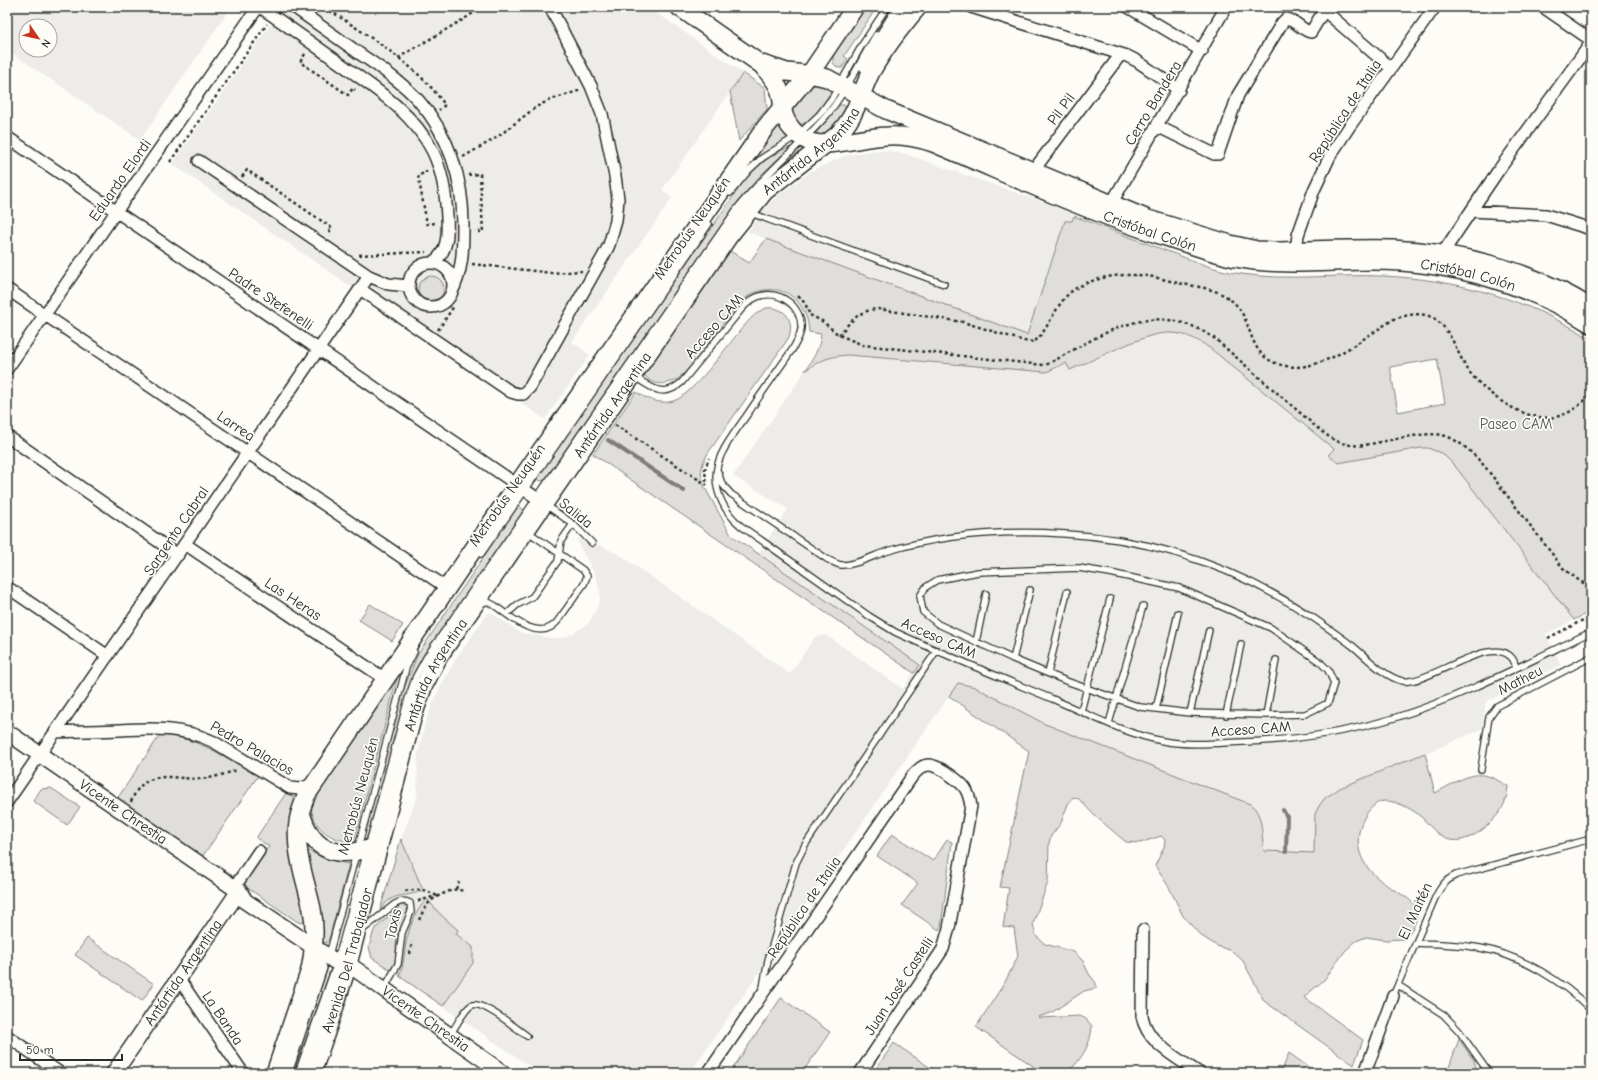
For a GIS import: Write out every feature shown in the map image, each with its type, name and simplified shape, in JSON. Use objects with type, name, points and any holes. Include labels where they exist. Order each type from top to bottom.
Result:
[{"type":"main road","name":"Cristóbal Colón","points":[[679,7],[759,63],[777,85],[781,94],[785,120],[801,137],[814,143],[825,144],[878,136],[912,137],[1029,177],[1108,209],[1148,219],[1230,244],[1295,257],[1394,261],[1438,266],[1487,278],[1529,292],[1564,307],[1591,324]]},
{"type":"main road","name":"Antártida Argentina","points":[[313,784],[447,588],[521,488],[765,128],[809,75],[855,7]]},
{"type":"main road","points":[[868,100],[868,88],[871,73],[892,40],[918,7]]},
{"type":"main road","name":"Cristóbal Colón","points":[[759,63],[788,72],[827,78],[868,100],[1029,177]]},
{"type":"main road","name":"Antártida Argentina","points":[[366,850],[416,702],[439,656],[526,530],[540,500],[632,375],[747,212],[775,182],[841,131],[868,100]]},
{"type":"main road","name":"Cristóbal Colón","points":[[1295,257],[1392,249],[1442,254],[1482,263],[1526,277],[1567,295],[1591,308]]},
{"type":"main road","name":"Vicente Chrestia","points":[[7,732],[236,889],[251,893],[336,957],[503,1073]]},
{"type":"main road","name":"Avenida Del Trabajador","points":[[275,1073],[310,970],[314,941],[312,910],[298,849],[298,822],[301,809],[313,784]]},
{"type":"main road","points":[[301,809],[306,826],[321,846],[338,853],[366,850]]},
{"type":"main road","name":"Avenida Del Trabajador","points":[[312,1073],[338,999],[336,957],[355,936],[366,850]]},
{"type":"main road","name":"Antártida Argentina","points":[[114,1073],[179,979],[236,889]]},
{"type":"street","points":[[259,7],[368,83],[411,121],[422,135],[439,168],[444,186],[448,224],[443,253],[432,263]]},
{"type":"street","name":"Eduardo Elordi","points":[[7,369],[259,7]]},
{"type":"street","points":[[294,7],[380,68],[418,101],[439,128],[448,145],[459,181],[463,218],[460,276],[451,294],[441,305],[434,307],[427,307],[414,300],[410,293],[409,286],[409,279],[418,267],[424,264],[439,264],[450,273],[453,287],[451,294]]},
{"type":"street","points":[[360,289],[511,392],[521,395],[526,393],[609,245],[616,221],[618,199],[615,176],[602,114],[591,86],[550,7]]},
{"type":"street","points":[[900,7],[881,37],[864,69],[906,7]]},
{"type":"street","points":[[971,7],[1121,54],[1138,61],[1179,90]]},
{"type":"street","points":[[1128,7],[1202,51]]},
{"type":"street","name":"Cerro Bandera","points":[[1108,209],[1202,51],[1226,7]]},
{"type":"street","name":"República de Italia","points":[[1295,257],[1297,239],[1314,190],[1330,156],[1435,7]]},
{"type":"street","points":[[1543,7],[1591,40]]},
{"type":"street","points":[[1157,126],[1214,154],[1218,154],[1238,95],[1282,23],[1288,19],[1310,32],[1313,30],[1323,12],[1326,12],[1391,68]]},
{"type":"street","points":[[1442,254],[1498,171],[1591,43]]},
{"type":"street","name":"Pil Pil","points":[[1029,177],[1121,54]]},
{"type":"street","points":[[368,83],[380,68]]},
{"type":"street","name":"Padre Stefenelli","points":[[7,137],[540,500]]},
{"type":"street","points":[[432,152],[448,145]]},
{"type":"street","points":[[199,161],[369,276],[388,284],[409,286]]},
{"type":"street","points":[[1471,211],[1546,214],[1591,229]]},
{"type":"street","name":"Sargento Cabral","points":[[7,802],[369,276]]},
{"type":"street","name":"Larrea","points":[[7,289],[447,588]]},
{"type":"street","points":[[7,436],[178,555]]},
{"type":"street","name":"Las Heras","points":[[185,544],[385,679]]},
{"type":"street","points":[[7,587],[108,656]]},
{"type":"street","name":"Pedro Palacios","points":[[55,732],[151,728],[184,731],[203,736],[290,788],[299,789],[313,784]]},
{"type":"street","name":"República de Italia","points":[[708,1073],[913,775],[924,765],[930,765],[940,769],[960,783],[968,793]]},
{"type":"street","name":"Juan José Castelli","points":[[860,1073],[936,959],[947,938],[971,806],[968,793]]},
{"type":"street","name":"Antártida Argentina","points":[[236,889],[258,851]]},
{"type":"street","points":[[1142,930],[1142,1016],[1144,1025],[1148,1033],[1156,1042],[1199,1073]]},
{"type":"street","points":[[280,1073],[316,966],[319,965],[321,968],[286,1073]]},
{"type":"street","points":[[301,1073],[336,973],[340,971],[342,974],[308,1073]]},
{"type":"street","name":"La Banda","points":[[179,979],[243,1073]]},
{"type":"street","name":"El Maitén","points":[[1365,1073],[1393,996]]},
{"type":"street","points":[[7,1036],[60,1073]]},
{"type":"lane","name":"Metrobús Neuquén","points":[[298,1073],[336,957],[408,699],[416,676],[427,656],[540,500],[736,210],[751,191],[801,137],[832,108],[862,45],[887,7]]},
{"type":"lane","name":"Metrobús Neuquén","points":[[842,86],[895,7]]},
{"type":"lane","name":"Metrobús Neuquén","points":[[728,196],[738,182],[756,164],[801,137]]},
{"type":"lane","points":[[747,212],[944,284]]},
{"type":"lane","name":"Metrobús Neuquén","points":[[476,561],[521,488],[714,216]]},
{"type":"lane","name":"Acceso CAM","points":[[632,375],[654,389],[669,391],[682,382],[740,311],[750,301],[756,297],[769,295],[782,297],[791,304],[798,313],[800,319],[799,337],[792,350],[725,448],[716,466],[716,486],[725,509],[740,526],[882,625],[895,632],[1109,723],[1149,738],[1179,743],[1257,741],[1308,737],[1357,728],[1400,716],[1451,698],[1591,632]]},
{"type":"lane","points":[[716,466],[722,484],[731,494],[827,559],[840,565],[914,544],[969,536],[1039,533],[1095,536],[1173,552],[1204,562],[1243,579],[1313,617],[1386,673],[1402,681],[1417,679],[1468,658],[1489,652],[1498,651],[1508,654],[1516,668]]},
{"type":"lane","name":"Salida","points":[[540,500],[573,524],[592,543]]},
{"type":"lane","points":[[507,614],[519,604],[532,597],[558,561],[561,541],[573,524]]},
{"type":"lane","points":[[475,604],[488,602],[526,627],[534,629],[549,628],[557,622],[584,584],[587,576],[583,570],[526,530]]},
{"type":"lane","points":[[1079,568],[1179,588],[1271,628],[1320,662],[1328,670],[1334,683],[1328,703],[1305,714],[1226,715],[1190,713],[1140,707],[1086,689],[976,642],[938,624],[923,612],[920,596],[926,587],[937,580],[978,572],[1079,568]]},
{"type":"lane","points":[[1013,658],[1030,590]]},
{"type":"lane","points":[[1048,673],[1067,592]]},
{"type":"lane","points":[[976,642],[986,594]]},
{"type":"lane","points":[[1081,711],[1110,599]]},
{"type":"lane","points":[[1109,723],[1143,606]]},
{"type":"lane","points":[[1156,709],[1178,613]]},
{"type":"lane","points":[[1190,713],[1209,630]]},
{"type":"lane","points":[[1226,715],[1241,644]]},
{"type":"lane","name":"Metrobús Neuquén","points":[[290,1073],[336,957],[366,850],[406,668],[416,649]]},
{"type":"lane","points":[[762,995],[768,960],[800,854],[937,650]]},
{"type":"lane","name":"Matheu","points":[[1481,768],[1489,717],[1497,706],[1591,657]]},
{"type":"lane","points":[[1266,715],[1276,660]]},
{"type":"lane","name":"El Maitén","points":[[1393,996],[1439,889],[1450,878],[1456,875],[1591,838]]},
{"type":"lane","name":"Taxis","points":[[355,936],[400,901],[406,901],[410,904],[411,912],[402,932],[398,964],[384,989]]},
{"type":"lane","points":[[1416,943],[1480,948],[1516,959],[1562,985],[1591,1010]]},
{"type":"lane","points":[[1398,985],[1444,1015],[1459,1031],[1489,1073]]},
{"type":"lane","points":[[450,1036],[468,1009],[472,1005],[476,1004],[484,1007],[527,1036]]},
{"type":"path","points":[[398,58],[481,7]]},
{"type":"path","points":[[170,162],[266,25],[271,31]]},
{"type":"path","points":[[300,50],[306,54],[300,62],[348,95],[353,88],[358,91]]},
{"type":"path","points":[[462,157],[496,138],[536,107],[550,100],[591,86]]},
{"type":"path","points":[[425,167],[426,173],[418,175],[427,224],[435,223],[434,229]]},
{"type":"path","points":[[236,174],[242,178],[247,170],[332,228],[326,237]]},
{"type":"path","points":[[354,254],[372,255],[424,252],[429,250]]},
{"type":"path","points":[[472,264],[563,274],[581,271],[599,264]]},
{"type":"path","points":[[839,335],[855,317],[862,312],[869,309],[878,308],[963,322],[1024,341],[1034,342],[1039,337],[1059,305],[1072,291],[1081,286],[1107,278],[1136,275],[1203,288],[1216,292],[1230,300],[1242,312],[1251,337],[1258,350],[1269,360],[1277,364],[1299,367],[1324,361],[1394,319],[1405,315],[1424,314],[1440,323],[1468,370],[1477,382],[1516,410],[1529,416],[1539,418],[1559,416],[1576,408],[1591,394]]},
{"type":"path","points":[[796,294],[805,304],[811,320]]},
{"type":"path","points":[[810,314],[822,321],[839,335],[853,342],[872,347],[1043,365],[1098,336],[1131,323],[1150,319],[1170,319],[1187,323],[1214,338],[1321,430],[1340,443],[1357,446],[1434,434],[1448,437],[1455,441],[1471,453],[1486,468],[1563,568],[1580,582],[1591,585]]},
{"type":"path","points":[[610,422],[706,484]]},
{"type":"path","points":[[708,489],[706,484],[705,469],[711,454]]},
{"type":"path","points":[[1548,638],[1591,616]]},
{"type":"path","points":[[233,767],[244,773]]},
{"type":"path","points":[[131,802],[141,785],[152,779],[168,777],[210,778],[238,770]]},
{"type":"path","points":[[456,889],[459,882]]},
{"type":"path","points":[[410,904],[456,889],[463,891]]},
{"type":"path","points":[[417,925],[426,907],[437,896]]},
{"type":"path","points":[[409,956],[412,938]]},
{"type":"shaded area","points":[[7,7],[231,7],[140,140],[19,58],[58,58],[58,18],[18,18],[18,57],[7,50]]},
{"type":"shaded area","points":[[283,7],[648,7],[743,73],[662,190],[672,198],[572,342],[590,355],[545,419],[172,164]]},
{"type":"shaded area","points":[[882,150],[905,154],[1063,209],[1074,216],[1072,221],[1065,221],[1027,336],[748,232],[763,210],[778,195],[811,171],[844,156]]},
{"type":"shaded area","points":[[1167,332],[1185,335],[1203,343],[1211,349],[1334,449],[1328,455],[1338,463],[1421,448],[1436,450],[1443,454],[1455,466],[1574,620],[1546,634],[1561,665],[1486,702],[1482,729],[1332,793],[1319,806],[1315,814],[1314,853],[1264,851],[1258,813],[1045,724],[975,687],[958,683],[690,1073],[540,1073],[372,958],[369,947],[401,839],[417,797],[418,753],[426,720],[439,689],[455,660],[488,613],[492,613],[521,633],[552,638],[563,638],[588,624],[600,600],[600,592],[596,577],[576,539],[595,543],[620,555],[790,674],[815,637],[826,635],[903,689],[919,665],[758,554],[788,509],[733,476],[805,371],[821,360],[848,355],[1067,362],[1071,370],[1147,336]]},
{"type":"green space","points":[[863,7],[877,7],[844,56],[848,59],[842,68],[838,68],[833,63],[833,55]]},
{"type":"green space","points":[[743,73],[765,88],[767,109],[739,141],[730,92]]},
{"type":"green space","points":[[817,84],[822,84],[831,90],[831,92],[812,117],[803,124],[798,125],[790,111],[807,88]]},
{"type":"green space","points":[[839,105],[844,105],[847,108],[845,116],[824,135],[817,135],[817,132]]},
{"type":"green space","points":[[778,117],[790,136],[739,173]]},
{"type":"green space","points":[[800,145],[808,148],[769,180]]},
{"type":"green space","points":[[790,147],[757,179],[739,200],[545,479],[543,481],[538,480],[539,474],[742,184],[763,162],[776,153]]},
{"type":"green space","name":"Paseo CAM","points":[[1074,216],[1204,265],[1232,273],[1277,277],[1382,276],[1437,281],[1464,287],[1517,302],[1567,325],[1591,339],[1591,611],[1574,620],[1455,466],[1443,454],[1428,448],[1421,448],[1338,463],[1328,455],[1334,449],[1211,349],[1199,341],[1177,333],[1156,334],[1145,337],[1070,370],[1066,363],[1046,372],[848,355],[825,359],[805,371],[818,349],[821,334],[809,332],[804,311],[798,302],[790,295],[780,291],[763,290],[752,294],[741,302],[685,373],[678,379],[668,383],[659,384],[650,380],[643,373],[727,249],[749,263],[766,239],[1027,335],[1065,221],[1072,221]],"holes":[[[1437,359],[1445,403],[1398,412],[1390,367]]]},
{"type":"green space","points":[[431,276],[440,280],[444,289],[440,298],[431,302],[422,298],[418,289],[422,280]]},
{"type":"green space","points":[[766,308],[779,309],[787,316],[791,326],[788,339],[708,453],[703,463],[701,474],[704,486],[731,535],[920,665],[914,673],[593,454],[636,392],[660,402],[671,402],[683,396],[700,380],[754,315]]},
{"type":"green space","points":[[518,506],[523,509],[522,513],[430,647],[416,672],[407,694],[368,834],[363,842],[402,693],[418,654]]},
{"type":"green space","points":[[370,604],[403,625],[392,641],[359,620]]},
{"type":"green space","points":[[402,660],[354,841],[337,839],[322,830],[317,824],[311,808],[312,799]]},
{"type":"green space","points":[[958,683],[975,687],[1045,724],[1250,804],[1258,813],[1260,819],[1264,851],[1314,853],[1315,814],[1325,798],[1340,788],[1425,753],[1435,793],[1467,777],[1481,775],[1496,779],[1508,786],[1506,798],[1500,812],[1488,825],[1476,834],[1463,840],[1450,840],[1443,837],[1411,809],[1393,802],[1384,801],[1378,803],[1365,816],[1360,828],[1358,842],[1363,860],[1373,874],[1413,903],[1416,909],[1417,918],[1412,929],[1404,939],[1386,940],[1366,937],[1356,941],[1345,951],[1324,980],[1304,997],[1363,1040],[1354,1065],[1264,1001],[1243,961],[1232,951],[1217,946],[1200,935],[1183,916],[1169,887],[1155,866],[1164,847],[1165,840],[1161,836],[1140,843],[1126,842],[1094,815],[1079,799],[1073,797],[1068,804],[1061,823],[1051,836],[1049,843],[1048,882],[1033,924],[1036,936],[1045,944],[1074,952],[1083,961],[1089,974],[1096,983],[1096,988],[1084,991],[1051,1013],[1038,1017],[1080,1016],[1086,1019],[1092,1026],[1090,1040],[1077,1063],[1067,1073],[1031,1073],[1033,1066],[976,1027],[1005,982],[1018,956],[1014,928],[1003,927],[1009,888],[1000,887],[1029,751],[949,696]]},
{"type":"green space","points":[[160,735],[199,744],[258,776],[202,857],[117,799]]},
{"type":"green space","points":[[51,788],[80,807],[67,825],[33,801],[41,789]]},
{"type":"green space","points":[[286,793],[296,798],[293,864],[306,916],[305,921],[302,923],[298,922],[243,885],[269,846],[256,838]]},
{"type":"green space","points":[[892,834],[933,861],[947,840],[952,842],[941,926],[939,930],[902,905],[918,883],[877,856]]},
{"type":"green space","points":[[401,839],[423,890],[417,893],[395,897],[385,904],[380,910]]},
{"type":"green space","points":[[309,851],[326,859],[349,864],[329,939],[326,943],[322,942],[307,855]]},
{"type":"green space","points":[[427,899],[439,913],[458,930],[456,934],[473,947],[473,963],[443,1006],[399,976],[411,925],[416,914]]},
{"type":"green space","points":[[401,905],[407,906],[408,912],[398,933],[396,957],[391,970],[372,958],[369,947],[374,930]]},
{"type":"green space","points":[[87,938],[154,984],[142,1001],[75,955]]},
{"type":"green space","points":[[781,998],[830,1032],[802,1073],[739,1073],[733,1068]]},
{"type":"green space","points":[[1459,1039],[1474,1061],[1478,1073],[1447,1073]]},
{"type":"green space","points":[[894,1043],[938,1073],[873,1073]]},
{"type":"green space","points":[[1289,1053],[1317,1073],[1281,1073]]},
{"type":"waterway","points":[[608,440],[684,491]]},
{"type":"waterway","points":[[1283,810],[1287,817],[1286,852]]}]
